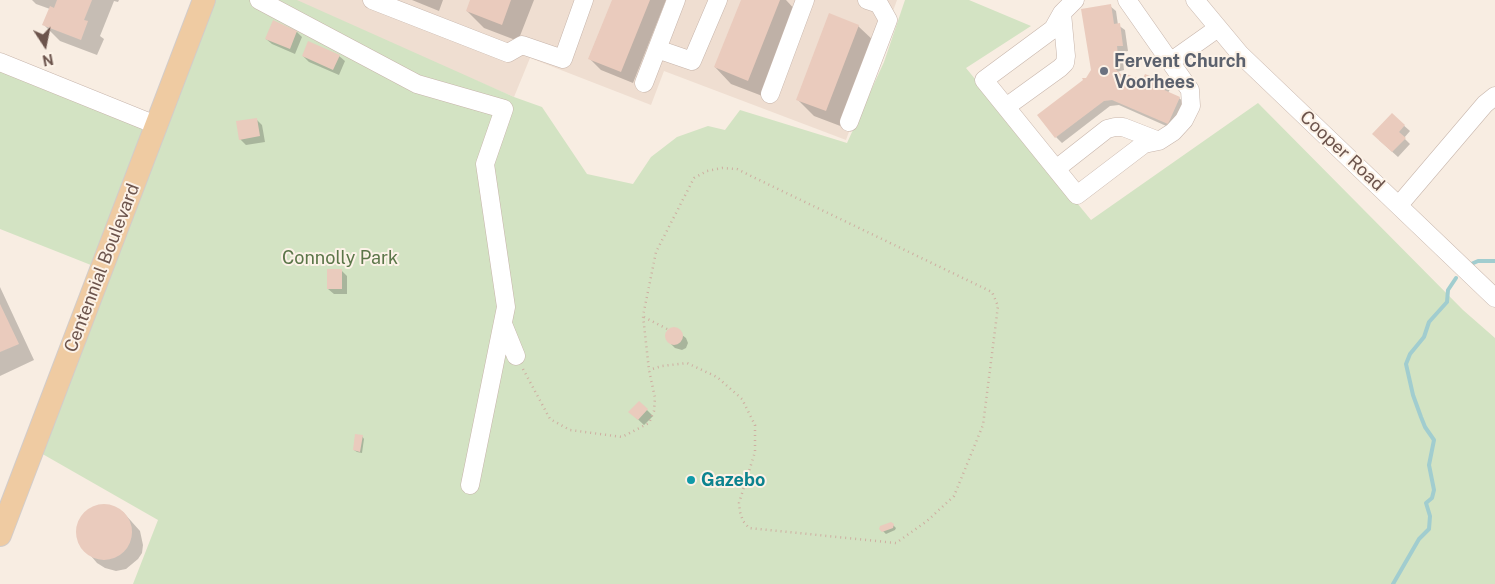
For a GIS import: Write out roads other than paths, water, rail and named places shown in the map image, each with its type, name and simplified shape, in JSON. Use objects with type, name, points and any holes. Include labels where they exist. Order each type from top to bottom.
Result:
[{"type":"main road","name":"Centennial Boulevard","points":[[0,535],[204,0]]},
{"type":"street","points":[[259,0],[417,84],[504,109],[485,164],[506,307],[470,485]]},
{"type":"street","points":[[372,0],[508,52],[522,44],[563,59],[584,0]]},
{"type":"street","points":[[644,83],[676,0]]},
{"type":"street","points":[[657,49],[692,61],[718,0]]},
{"type":"street","points":[[770,94],[806,0]]},
{"type":"street","points":[[849,122],[888,20],[878,4],[867,0]]},
{"type":"street","points":[[1075,0],[1062,13],[1053,29],[984,80],[1077,195],[1144,144],[1159,141],[1173,132],[1184,120],[1191,106],[1190,90],[1127,0]]},
{"type":"street","name":"Cooper Road","points":[[1195,0],[1240,54],[1495,298]]},
{"type":"street","points":[[1006,107],[1063,66],[1066,56],[1062,13]]},
{"type":"street","points":[[1170,62],[1218,28]]},
{"type":"street","points":[[0,62],[80,95],[103,91],[158,120]]},
{"type":"street","points":[[1399,205],[1485,104],[1495,96]]},
{"type":"street","points":[[1056,169],[1107,129],[1123,127],[1159,141]]},
{"type":"street","points":[[503,324],[516,356]]},
{"type":"waterway","points":[[1469,265],[1478,261],[1495,261]]},
{"type":"waterway","points":[[1393,584],[1419,539],[1429,529],[1430,516],[1426,503],[1432,498],[1434,490],[1429,465],[1434,440],[1421,417],[1413,395],[1406,364],[1410,354],[1424,337],[1429,322],[1447,302],[1448,290],[1456,278]]},
{"type":"place","name":"Fervent Church Voorhees","points":[[1104,71]]},
{"type":"place","name":"Gazebo","points":[[691,480]]},
{"type":"park label","name":"Connolly Park","points":[[340,258]]}]
